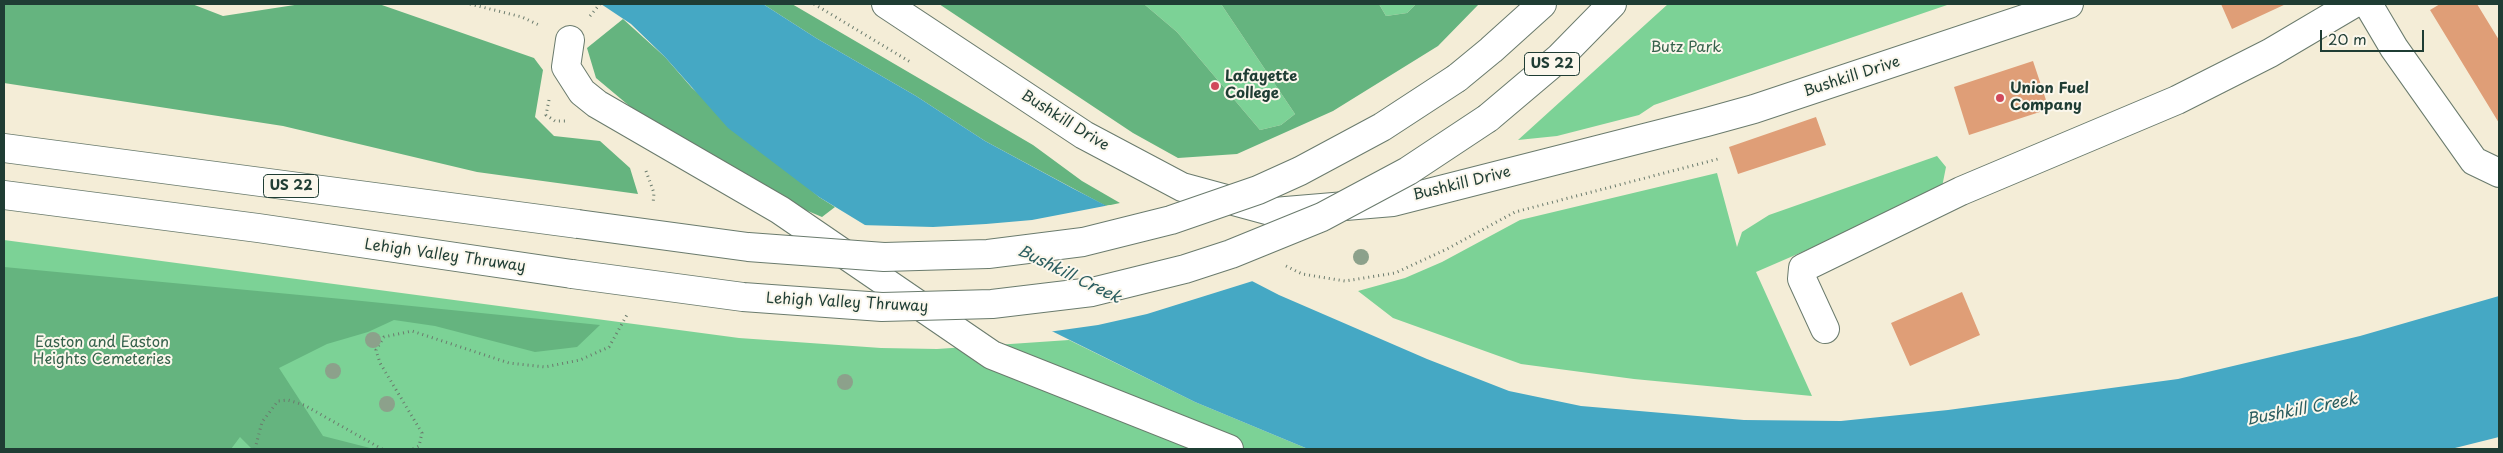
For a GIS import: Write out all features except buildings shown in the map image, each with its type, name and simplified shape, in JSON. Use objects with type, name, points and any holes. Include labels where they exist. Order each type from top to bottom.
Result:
[{"type":"main road","name":"Bushkill Drive","points":[[886,4],[1084,135],[1182,187],[1274,212],[1393,202],[1707,122],[1754,109],[2070,4]]},
{"type":"main road","name":"US 22","points":[[4,148],[748,247],[884,257],[988,254],[1083,242],[1171,220],[1258,190],[1300,171],[1382,128],[1457,78],[1542,4]]},
{"type":"main road","name":"Lehigh Valley Thruway","points":[[4,195],[258,228],[743,297],[882,307],[992,304],[1092,292],[1139,282],[1222,257],[1322,217],[1408,171],[1488,118],[1559,58],[1612,4]]},
{"type":"main road","points":[[1825,329],[1802,279],[1803,268],[1961,191],[2176,100],[2270,53],[2353,4]]},
{"type":"main road","points":[[2368,4],[2394,48],[2474,162],[2499,173]]},
{"type":"main road","points":[[570,40],[566,67],[582,92],[597,104],[780,210],[992,355],[1229,449]]},
{"type":"path","points":[[470,4],[522,17],[570,40],[600,4]]},
{"type":"path","points":[[255,449],[262,422],[278,401],[288,400],[304,405],[382,449]]},
{"type":"green space","points":[[4,4],[192,4],[223,16],[301,4],[379,4],[534,58],[543,70],[535,117],[554,136],[600,141],[630,168],[638,194],[477,172],[283,126],[4,83]]},
{"type":"green space","points":[[763,4],[792,4],[1033,145],[1082,181],[1120,203],[1106,206],[985,141],[916,96],[816,38]]},
{"type":"green space","name":"Lafayette College","points":[[939,4],[1144,4],[1177,32],[1260,130],[1281,125],[1295,114],[1221,4],[1379,4],[1386,16],[1407,13],[1416,4],[1479,4],[1438,46],[1333,111],[1237,154],[1178,158],[1133,133]]},
{"type":"green space","points":[[1144,4],[1221,4],[1295,114],[1281,125],[1260,130],[1177,32]]},
{"type":"green space","points":[[1379,4],[1416,4],[1407,13],[1386,16]]},
{"type":"green space","name":"Butz Park","points":[[1668,4],[1950,4],[1654,105],[1639,115],[1557,136],[1518,140]]},
{"type":"green space","points":[[623,19],[665,57],[692,88],[819,197],[835,207],[822,217],[754,188],[633,109],[596,78],[587,48]]},
{"type":"green space","points":[[1937,156],[1946,167],[1941,192],[1756,272],[1812,396],[1634,379],[1521,364],[1393,318],[1358,291],[1405,278],[1442,262],[1520,220],[1717,173],[1737,247],[1742,232],[1769,215]]},
{"type":"green space","name":"Easton and Easton Heights Cemeteries","points":[[4,240],[739,338],[881,348],[937,349],[1069,340],[1195,402],[1308,449],[4,449]]},
{"type":"green space","points":[[4,267],[600,325],[577,347],[535,352],[435,326],[394,320],[368,332],[327,344],[279,368],[323,436],[374,449],[252,449],[240,437],[231,449],[4,449]]},
{"type":"water","name":"Bushkill Creek","points":[[601,4],[763,4],[816,38],[916,96],[985,141],[1072,188],[1279,295],[1427,359],[1509,391],[1581,406],[1744,420],[1841,421],[1948,410],[2178,379],[2360,336],[2499,296],[2499,437],[2451,449],[1308,449],[1195,402],[983,297],[819,197],[728,128],[665,57],[631,24]]},
{"type":"pier","points":[[1110,205],[1256,280],[1147,314],[1098,325],[1048,332],[982,299],[860,225],[933,227],[986,224],[1032,220]]},
{"type":"place","name":"Lafayette College","points":[[1215,86]]},
{"type":"place","name":"Union Fuel Company","points":[[2000,98]]}]
